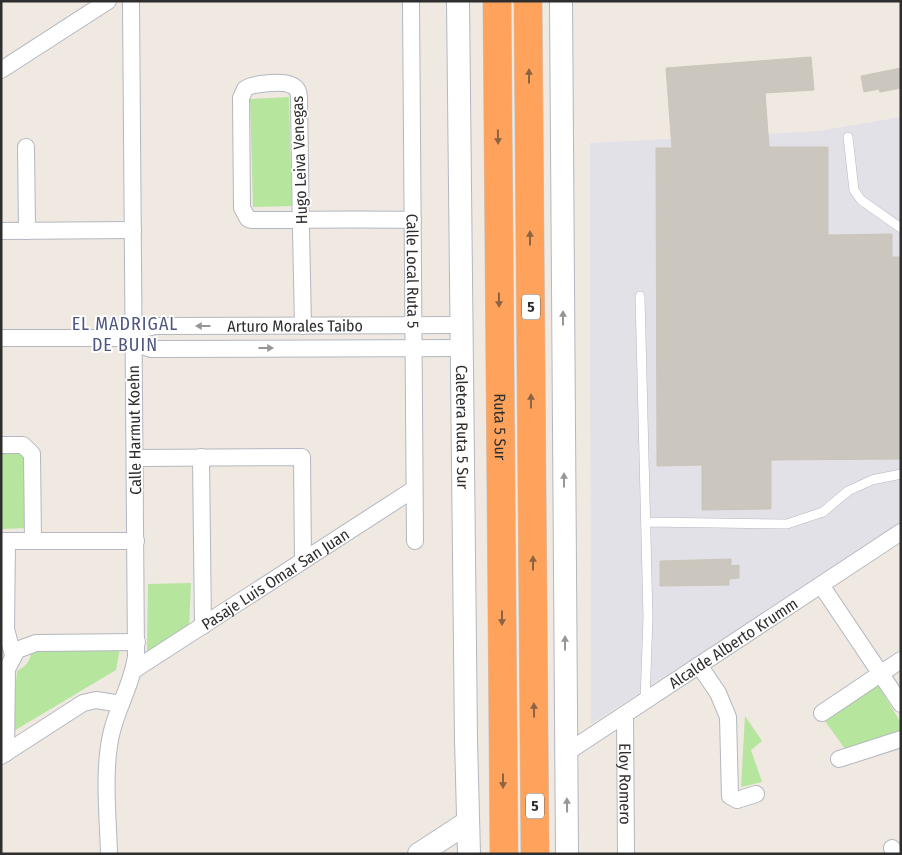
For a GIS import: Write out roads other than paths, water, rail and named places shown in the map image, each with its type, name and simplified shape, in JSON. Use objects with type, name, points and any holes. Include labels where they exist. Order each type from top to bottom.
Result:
[{"type":"highway","name":"Ruta 5 Sur","points":[[497,1],[504,854]]},
{"type":"highway","name":"Ruta 5 Sur","points":[[528,1],[535,854]]},
{"type":"main road","name":"Caletera Ruta 5 Sur","points":[[458,1],[468,822],[470,854]]},
{"type":"main road","points":[[561,1],[567,854]]},
{"type":"main road","points":[[419,854],[468,822]]},
{"type":"street","points":[[1,70],[108,1]]},
{"type":"street","name":"Calle Harmut Koehn","points":[[109,854],[109,743],[134,670],[137,642],[131,1]]},
{"type":"street","name":"Calle Local Ruta 5","points":[[411,1],[415,541]]},
{"type":"street","name":"Hugo Leiva Venegas","points":[[301,220],[252,220],[245,216],[242,208],[242,93],[245,88],[253,84],[289,84],[297,88],[299,97],[301,220],[302,326]]},
{"type":"street","points":[[26,147],[27,231]]},
{"type":"street","points":[[301,220],[413,220]]},
{"type":"street","points":[[1,231],[133,230]]},
{"type":"street","name":"Arturo Morales Taibo","points":[[1,338],[133,338],[143,329],[155,326],[462,325]]},
{"type":"street","name":"Arturo Morales Taibo","points":[[133,338],[140,345],[151,349],[462,348]]},
{"type":"street","points":[[1,445],[23,445],[32,454],[33,541]]},
{"type":"street","points":[[135,458],[302,457],[303,561]]},
{"type":"street","points":[[201,458],[203,626]]},
{"type":"street","name":"Pasaje Luis Omar San Juan","points":[[134,670],[414,489]]},
{"type":"street","name":"Alcalde Alberto Krumm","points":[[566,753],[901,532]]},
{"type":"street","points":[[13,655],[6,629],[4,541],[136,541]]},
{"type":"street","points":[[821,585],[901,704]]},
{"type":"street","points":[[4,755],[6,674],[13,655],[23,647],[36,643],[137,642]]},
{"type":"street","points":[[822,713],[901,660]]},
{"type":"street","points":[[699,665],[718,693],[728,717],[730,796],[737,800],[756,794]]},
{"type":"street","points":[[4,755],[83,703],[96,700],[121,704]]},
{"type":"street","name":"Eloy Romero","points":[[625,715],[626,854]]},
{"type":"street","points":[[839,759],[901,739]]},
{"type":"lane","points":[[848,137],[854,190],[861,200],[901,228]]},
{"type":"lane","points":[[640,296],[648,617],[644,701]]},
{"type":"lane","points":[[646,522],[787,524],[823,512],[848,491],[872,480],[901,474]]},
{"type":"district","name":"EL MADRIGAL DE BUIN","points":[[125,334]]}]
